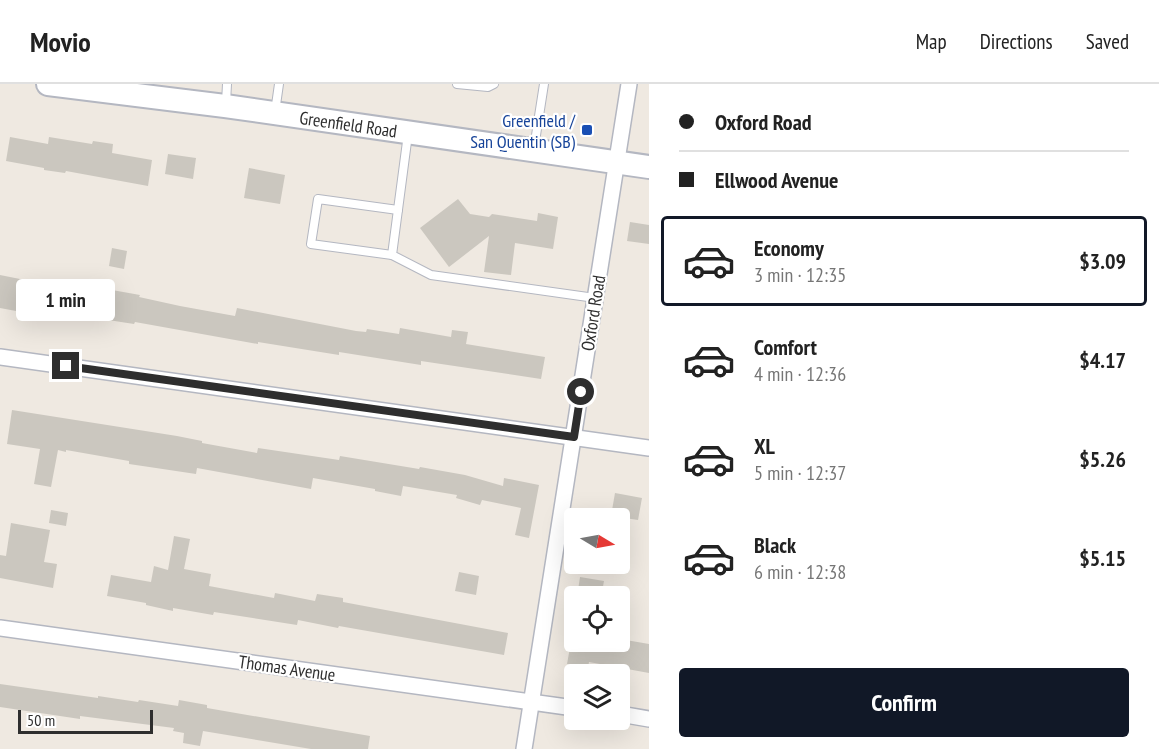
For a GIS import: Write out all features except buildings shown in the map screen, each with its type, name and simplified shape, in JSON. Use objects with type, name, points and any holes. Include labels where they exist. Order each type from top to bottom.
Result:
[{"type":"main road","name":"Greenfield Road","points":[[48,84],[225,106],[649,167]]},
{"type":"street","name":"Oxford Road","points":[[524,749],[629,84]]},
{"type":"street","points":[[0,357],[649,448]]},
{"type":"street","name":"Thomas Avenue","points":[[0,628],[564,707]]},
{"type":"street","points":[[630,716],[649,719]]},
{"type":"lane","points":[[225,106],[227,84]]},
{"type":"lane","points":[[274,114],[279,84]]},
{"type":"lane","points":[[457,84],[488,87],[494,84]]},
{"type":"lane","points":[[534,151],[544,84]]},
{"type":"lane","points":[[392,255],[408,133]]},
{"type":"lane","points":[[398,210],[318,199],[311,244],[392,255],[431,275],[595,298]]},
{"type":"place","name":"Greenfield / San Quentin (SB)","points":[[587,130]]},
{"type":"route","points":[[66,366],[574,437],[581,392]]}]
